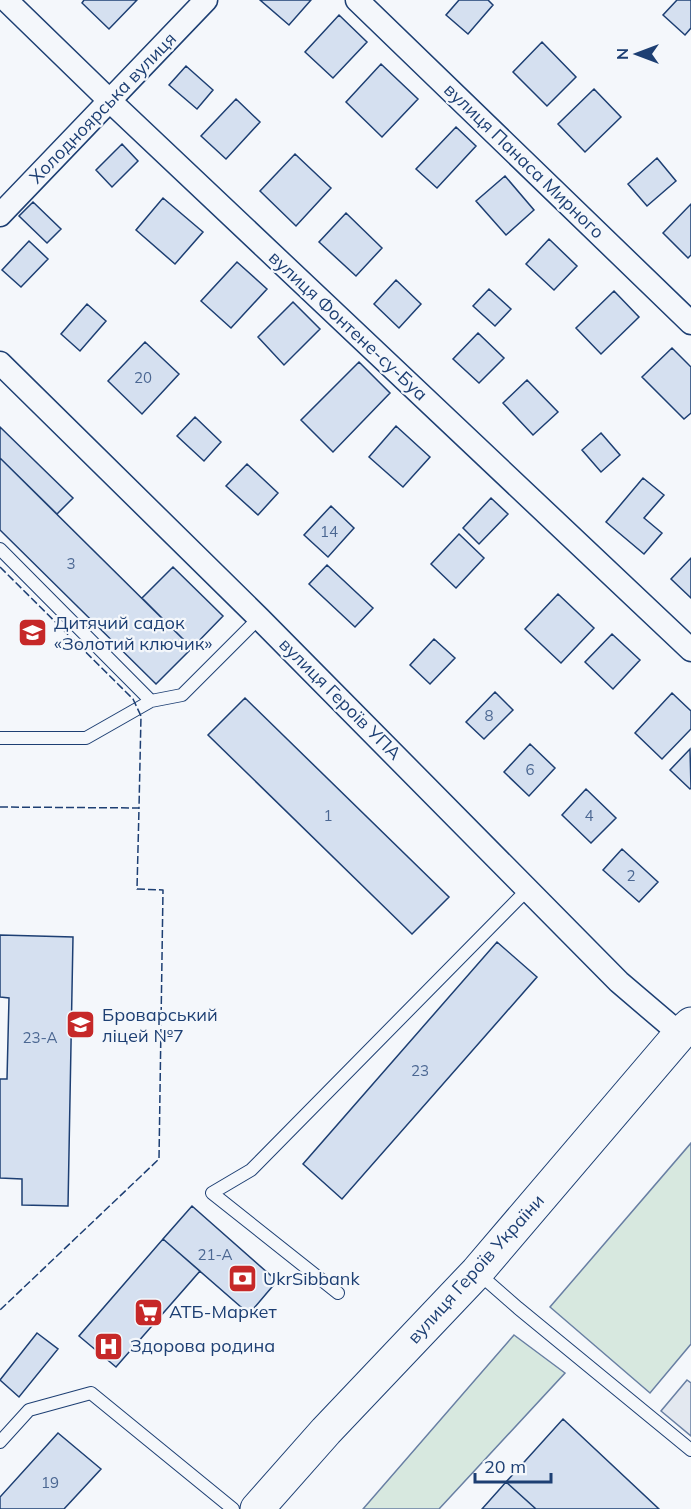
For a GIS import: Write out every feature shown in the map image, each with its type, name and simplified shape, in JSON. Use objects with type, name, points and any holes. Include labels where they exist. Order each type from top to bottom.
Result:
[{"type":"main road","name":"вулиця Героїв України","points":[[257,1509],[326,1431],[477,1272],[686,1029]]},
{"type":"street","name":"вулиця Фонтене-су-Буа","points":[[6,0],[691,650]]},
{"type":"street","name":"Холодноярська вулиця","points":[[0,215],[206,0]]},
{"type":"street","name":"вулиця Панаса Мирного","points":[[357,0],[691,323]]},
{"type":"street","name":"вулиця Героїв УПА","points":[[1,368],[259,618],[619,982],[686,1029]]},
{"type":"lane","points":[[0,549],[151,701]]},
{"type":"lane","points":[[0,738],[86,738],[151,701],[182,694],[259,618]]},
{"type":"lane","points":[[338,1293],[212,1193],[251,1170],[528,890]]},
{"type":"lane","points":[[477,1272],[691,1450]]},
{"type":"lane","points":[[0,1442],[29,1410],[91,1393],[233,1509]]},
{"type":"shaded area","points":[[691,1143],[691,1344],[650,1393],[550,1307]]},
{"type":"shaded area","points":[[514,1335],[565,1373],[439,1509],[363,1509]]},
{"type":"shaded area","points":[[687,1380],[691,1383],[691,1436],[661,1411]]},
{"type":"building","points":[[84,0],[137,0],[109,29],[82,3]]},
{"type":"building","points":[[260,0],[311,0],[289,25]]},
{"type":"building","points":[[459,0],[488,0],[493,5],[468,34],[446,15]]},
{"type":"building","points":[[677,0],[691,0],[691,28],[685,35],[663,15]]},
{"type":"building","points":[[339,15],[367,42],[333,78],[305,52]]},
{"type":"building","points":[[542,42],[576,77],[547,106],[513,72]]},
{"type":"building","points":[[381,64],[418,99],[382,137],[346,102]]},
{"type":"building","points":[[186,66],[213,90],[197,109],[169,85]]},
{"type":"building","points":[[594,89],[621,117],[585,152],[558,124]]},
{"type":"building","points":[[236,99],[260,122],[226,159],[201,136]]},
{"type":"building","points":[[456,127],[476,146],[437,188],[416,169]]},
{"type":"building","points":[[122,144],[138,161],[112,187],[96,170]]},
{"type":"building","points":[[295,154],[331,188],[296,226],[260,191]]},
{"type":"building","points":[[657,158],[676,181],[647,206],[628,184]]},
{"type":"building","points":[[505,176],[534,210],[506,235],[476,201]]},
{"type":"building","points":[[163,198],[203,232],[175,264],[136,230]]},
{"type":"building","points":[[33,202],[61,229],[47,243],[19,216]]},
{"type":"building","points":[[691,204],[691,255],[688,258],[663,233]]},
{"type":"building","points":[[346,213],[382,248],[356,276],[319,242]]},
{"type":"building","points":[[549,239],[577,266],[554,290],[526,264]]},
{"type":"building","points":[[29,241],[48,259],[21,287],[2,270]]},
{"type":"building","points":[[237,262],[267,289],[231,328],[201,301]]},
{"type":"building","points":[[396,280],[421,304],[399,328],[374,304]]},
{"type":"building","points":[[489,289],[511,309],[495,326],[473,306]]},
{"type":"building","points":[[614,291],[639,317],[601,354],[576,328]]},
{"type":"building","points":[[293,302],[320,329],[284,365],[258,337]]},
{"type":"building","points":[[87,304],[106,321],[80,351],[61,334]]},
{"type":"building","points":[[478,333],[504,358],[479,383],[453,359]]},
{"type":"building","points":[[145,342],[179,374],[142,414],[108,381]]},
{"type":"building","points":[[672,348],[691,367],[691,413],[684,419],[642,377]]},
{"type":"building","points":[[359,362],[390,393],[333,452],[301,420]]},
{"type":"building","points":[[527,380],[558,412],[533,435],[503,403]]},
{"type":"building","points":[[195,417],[221,442],[204,461],[177,436]]},
{"type":"building","points":[[396,426],[430,457],[403,487],[369,457]]},
{"type":"building","points":[[0,427],[73,498],[57,514],[0,458]]},
{"type":"building","points":[[601,433],[620,455],[601,472],[582,450]]},
{"type":"building","points":[[0,458],[192,648],[156,684],[0,530]]},
{"type":"building","points":[[247,464],[278,493],[258,515],[226,486]]},
{"type":"building","points":[[643,478],[664,495],[644,518],[662,533],[644,554],[606,522]]},
{"type":"building","points":[[491,498],[508,514],[479,544],[463,528]]},
{"type":"building","points":[[331,506],[354,528],[328,557],[304,535]]},
{"type":"building","points":[[459,534],[484,558],[456,588],[431,564]]},
{"type":"building","points":[[691,558],[691,598],[671,579]]},
{"type":"building","points":[[327,565],[373,608],[355,627],[309,584]]},
{"type":"building","points":[[173,567],[223,616],[192,648],[142,598]]},
{"type":"building","points":[[558,594],[594,628],[561,663],[525,629]]},
{"type":"building","points":[[612,634],[640,660],[613,689],[585,662]]},
{"type":"building","points":[[434,639],[455,658],[430,684],[410,665]]},
{"type":"building","points":[[495,692],[513,710],[484,739],[466,722]]},
{"type":"building","points":[[672,693],[691,711],[691,729],[662,759],[635,733]]},
{"type":"building","points":[[245,698],[449,897],[412,934],[208,735]]},
{"type":"building","points":[[530,744],[555,768],[529,796],[504,772]]},
{"type":"building","points":[[690,749],[691,788],[690,789],[670,770]]},
{"type":"building","points":[[586,789],[616,818],[591,843],[562,815]]},
{"type":"building","points":[[622,849],[658,882],[639,902],[603,870]]},
{"type":"building","points":[[0,935],[73,937],[68,1206],[22,1205],[22,1179],[0,1178],[0,1079],[7,1079],[9,998],[0,997]]},
{"type":"building","points":[[497,942],[537,977],[342,1199],[303,1164]]},
{"type":"building","points":[[192,1206],[277,1281],[249,1314],[163,1239]]},
{"type":"building","points":[[163,1239],[200,1271],[116,1367],[79,1336]]},
{"type":"building","points":[[37,1333],[58,1349],[19,1397],[0,1380]]},
{"type":"building","points":[[563,1419],[659,1509],[536,1509],[506,1482]]},
{"type":"building","points":[[58,1433],[101,1469],[64,1509],[0,1509],[0,1497]]},
{"type":"building","points":[[506,1482],[536,1509],[482,1509]]},
{"type":"fence","points":[[0,567],[133,699],[141,716],[138,808]]},
{"type":"fence","points":[[0,807],[139,808],[137,889],[163,890],[159,1159],[0,1310]]},
{"type":"place","name":"Дитячий садок «Золотий ключик»","points":[[33,633]]},
{"type":"place","name":"Броварський ліцей №7","points":[[81,1025]]},
{"type":"place","name":"UkrSibbank","points":[[242,1279]]},
{"type":"place","name":"АТБ-Маркет","points":[[148,1312]]},
{"type":"place","name":"Здорова родина","points":[[109,1346]]}]
